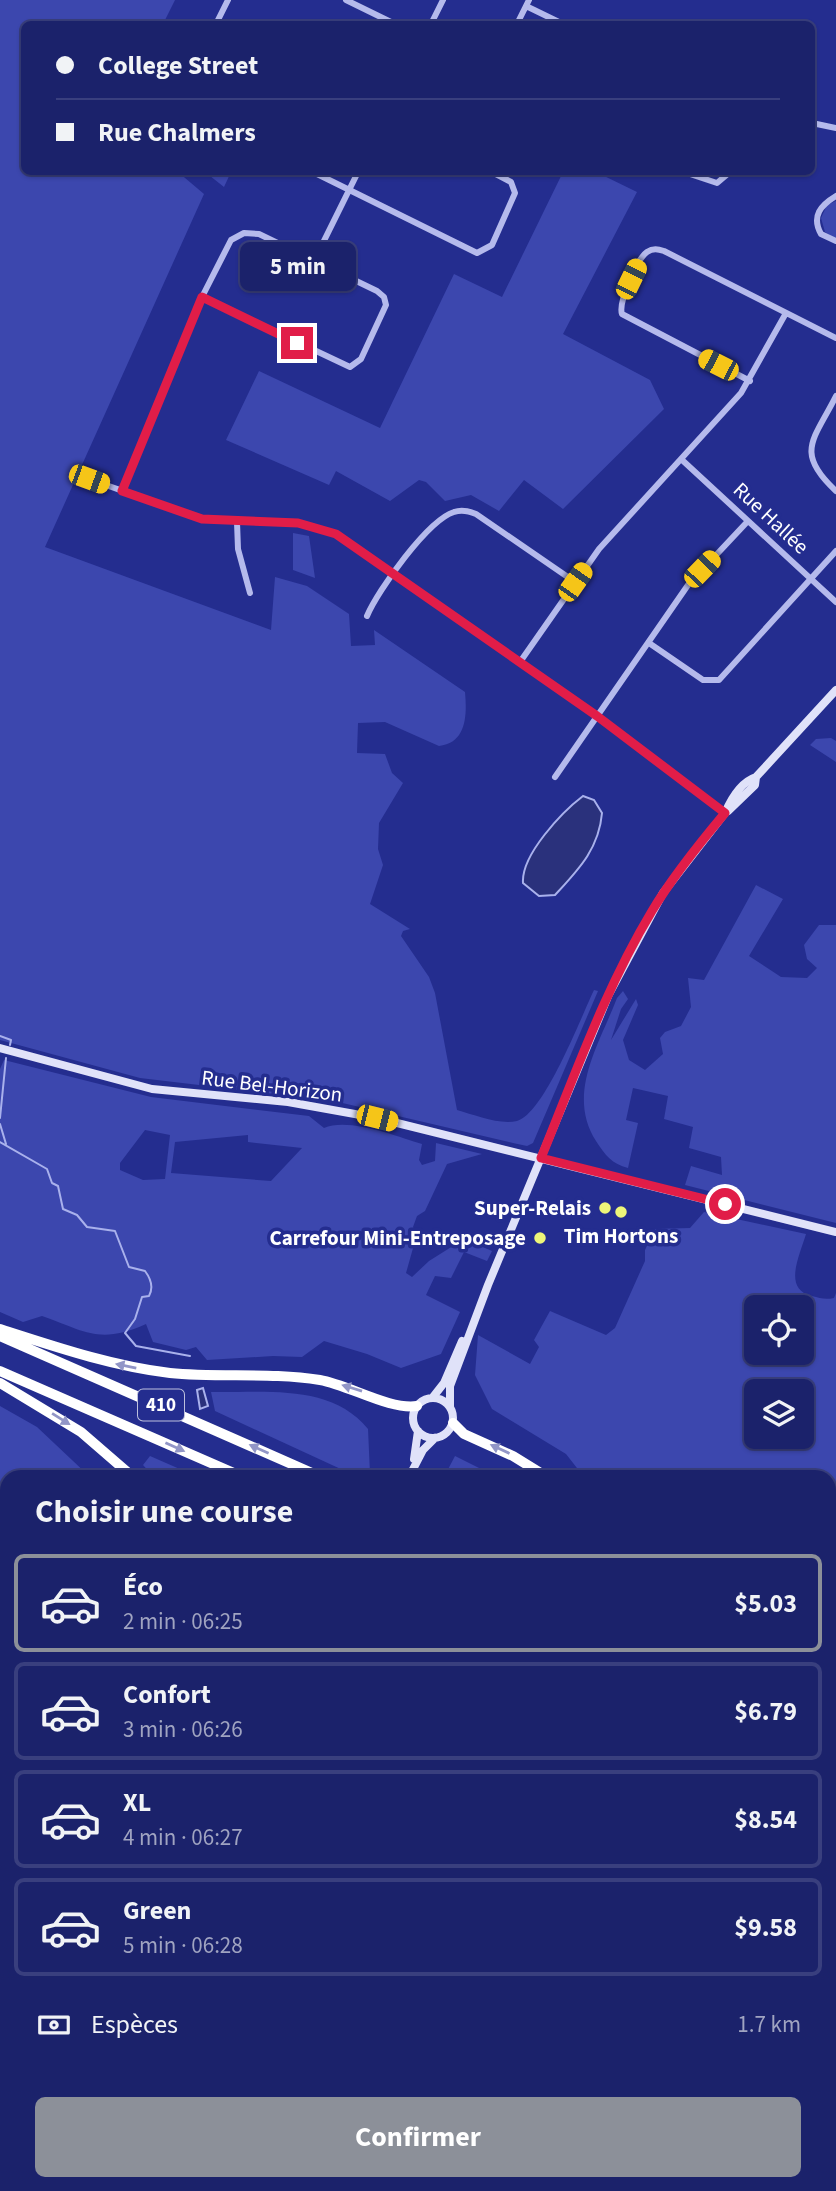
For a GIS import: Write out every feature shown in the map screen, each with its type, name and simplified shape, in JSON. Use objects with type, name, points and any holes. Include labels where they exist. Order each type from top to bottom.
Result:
[{"type":"highway","points":[[0,1329],[124,1365],[187,1374],[309,1379],[353,1388],[399,1406],[417,1406]]},
{"type":"highway","name":"410","points":[[0,1336],[305,1470]]},
{"type":"highway","name":"410","points":[[0,1371],[227,1470]]},
{"type":"highway","points":[[0,1383],[81,1432],[125,1470]]},
{"type":"highway","points":[[453,1423],[464,1434],[509,1453],[536,1470]]},
{"type":"street","points":[[218,21],[228,0]]},
{"type":"street","points":[[346,0],[389,21]]},
{"type":"street","points":[[432,21],[443,0]]},
{"type":"street","points":[[519,21],[528,3],[558,21]]},
{"type":"street","points":[[815,124],[836,128]]},
{"type":"street","points":[[319,175],[477,253],[492,245],[516,193],[511,182],[498,175]]},
{"type":"street","points":[[314,261],[356,175]]},
{"type":"street","points":[[693,175],[717,183],[726,175]]},
{"type":"street","points":[[836,196],[821,207],[816,220],[821,234],[836,241]]},
{"type":"street","points":[[122,491],[202,297],[227,244],[244,233],[267,237],[377,291],[386,301],[386,310],[361,359],[355,366],[345,366],[202,297]]},
{"type":"street","points":[[750,381],[622,314],[621,301],[642,257],[654,249],[664,251],[836,338]]},
{"type":"street","points":[[520,662],[604,543],[750,381],[786,313]]},
{"type":"street","points":[[836,396],[810,453],[815,470],[836,492]]},
{"type":"street","name":"Rue Hallée","points":[[681,459],[836,602]]},
{"type":"street","points":[[89,479],[191,517],[237,522],[298,523],[317,527],[345,539],[597,716],[725,813]]},
{"type":"street","points":[[368,616],[393,573],[445,517],[463,510],[481,517],[575,582]]},
{"type":"street","points":[[555,777],[688,584],[748,521]]},
{"type":"street","points":[[237,522],[238,549],[250,593]]},
{"type":"street","points":[[649,643],[703,680],[719,680],[836,551]]},
{"type":"street","points":[[411,1470],[417,1451],[418,1431],[413,1418],[417,1406],[433,1397],[447,1376],[488,1285],[609,994],[639,933],[663,893],[725,813],[732,799],[749,780],[756,778],[836,690]]},
{"type":"street","name":"Rue Bel-Horizon","points":[[0,1048],[152,1089],[314,1105],[541,1158],[836,1232]]},
{"type":"street","points":[[413,1470],[423,1450],[435,1438],[446,1434],[453,1423],[450,1386],[488,1285]]},
{"type":"street","points":[[433,1397],[450,1406]]},
{"type":"street","points":[[418,1431],[435,1438]]},
{"type":"shaded area","points":[[0,0],[175,0],[164,21],[21,21],[21,175],[182,175],[204,194],[45,547],[271,630],[275,577],[307,586],[349,614],[351,646],[375,645],[374,630],[465,692],[463,726],[455,739],[448,744],[439,746],[385,722],[358,723],[357,753],[385,754],[392,773],[403,783],[379,823],[378,849],[383,865],[370,904],[410,929],[403,931],[401,936],[429,977],[435,993],[457,1110],[503,1122],[517,1121],[528,1114],[550,1084],[594,990],[598,991],[533,1143],[527,1146],[334,1101],[140,1078],[0,1040]]},
{"type":"shaded area","points":[[209,175],[230,175],[224,187]]},
{"type":"shaded area","points":[[562,175],[602,175],[637,192],[563,334],[650,380],[664,409],[563,509],[524,480],[499,511],[471,495],[445,501],[426,482],[419,480],[390,501],[336,471],[329,485],[226,440],[259,371],[380,428],[454,274],[502,297]]},
{"type":"shaded area","points":[[836,201],[836,239],[825,232],[821,218],[827,205]]},
{"type":"shaded area","points":[[293,533],[309,536],[315,578],[293,570]]},
{"type":"shaded area","points":[[831,738],[836,741],[836,762],[810,745],[816,739]]},
{"type":"shaded area","points":[[583,796],[594,800],[602,813],[597,837],[579,868],[555,895],[539,896],[523,883],[529,860],[554,823]]},
{"type":"shaded area","points":[[756,885],[783,899],[749,956],[781,977],[807,978],[817,968],[807,959],[804,945],[819,925],[836,925],[836,1223],[685,1185],[691,1166],[722,1175],[721,1157],[689,1148],[693,1127],[664,1119],[668,1096],[633,1088],[626,1120],[638,1123],[628,1168],[606,1155],[588,1123],[584,1105],[588,1070],[617,998],[623,991],[628,999],[621,1009],[611,1040],[636,999],[638,1005],[623,1040],[629,1060],[645,1070],[663,1054],[660,1038],[665,1032],[681,1026],[691,1007],[688,978],[704,980]]},
{"type":"shaded area","points":[[4,1060],[151,1097],[309,1116],[324,1128],[334,1125],[359,1126],[422,1144],[419,1160],[422,1165],[435,1161],[436,1143],[482,1154],[447,1164],[425,1211],[417,1216],[413,1227],[417,1234],[406,1273],[412,1277],[429,1261],[464,1239],[492,1251],[487,1261],[464,1252],[451,1278],[435,1276],[426,1295],[460,1312],[441,1354],[401,1368],[324,1341],[302,1357],[207,1360],[196,1347],[186,1350],[153,1342],[146,1324],[104,1335],[81,1331],[42,1316],[23,1322],[0,1312],[0,1069]],"holes":[[[145,1130],[170,1135],[165,1179],[143,1180],[120,1170],[120,1163]],[[248,1135],[248,1142],[302,1148],[271,1181],[171,1173],[175,1142]]]},
{"type":"shaded area","points":[[704,1212],[806,1234],[797,1261],[795,1279],[803,1292],[810,1295],[744,1295],[744,1365],[814,1365],[814,1296],[828,1299],[834,1298],[836,1293],[836,1470],[579,1470],[566,1454],[492,1409],[475,1375],[478,1335],[530,1364],[539,1347],[534,1340],[550,1311],[606,1335],[615,1328],[645,1261],[645,1250],[655,1229],[690,1228]]},
{"type":"shaded area","points":[[203,1388],[208,1406],[200,1409],[197,1390]]},
{"type":"shaded area","points":[[211,1392],[295,1394],[316,1397],[335,1404],[353,1414],[368,1429],[370,1470],[343,1470],[215,1411]]},
{"type":"shaded area","points":[[0,1406],[37,1427],[83,1470],[0,1470]]},
{"type":"shaded area","points":[[150,1456],[182,1470],[148,1470],[143,1465]]},
{"type":"shaded area","points":[[455,1456],[483,1470],[448,1470]]},
{"type":"waterway","points":[[0,1036],[11,1040],[10,1045]]},
{"type":"waterway","points":[[0,1118],[6,1058]]},
{"type":"waterway","points":[[0,1124],[6,1144]]},
{"type":"waterway","points":[[0,1142],[47,1169],[52,1183],[58,1186],[63,1209],[77,1215],[87,1227],[115,1231],[129,1267],[145,1271],[151,1283],[151,1293],[142,1297],[135,1319],[125,1333],[136,1346],[190,1356]]},
{"type":"place","name":"Super-Relais","points":[[605,1208]]},
{"type":"place","name":"Tim Hortons","points":[[621,1212]]},
{"type":"place","name":"Carrefour Mini-Entreposage","points":[[540,1238]]},
{"type":"route","points":[[297,343],[202,297],[122,491],[191,517],[223,522],[298,523],[336,534],[597,716],[725,813],[663,893],[639,933],[609,994],[541,1158],[725,1204]]}]
